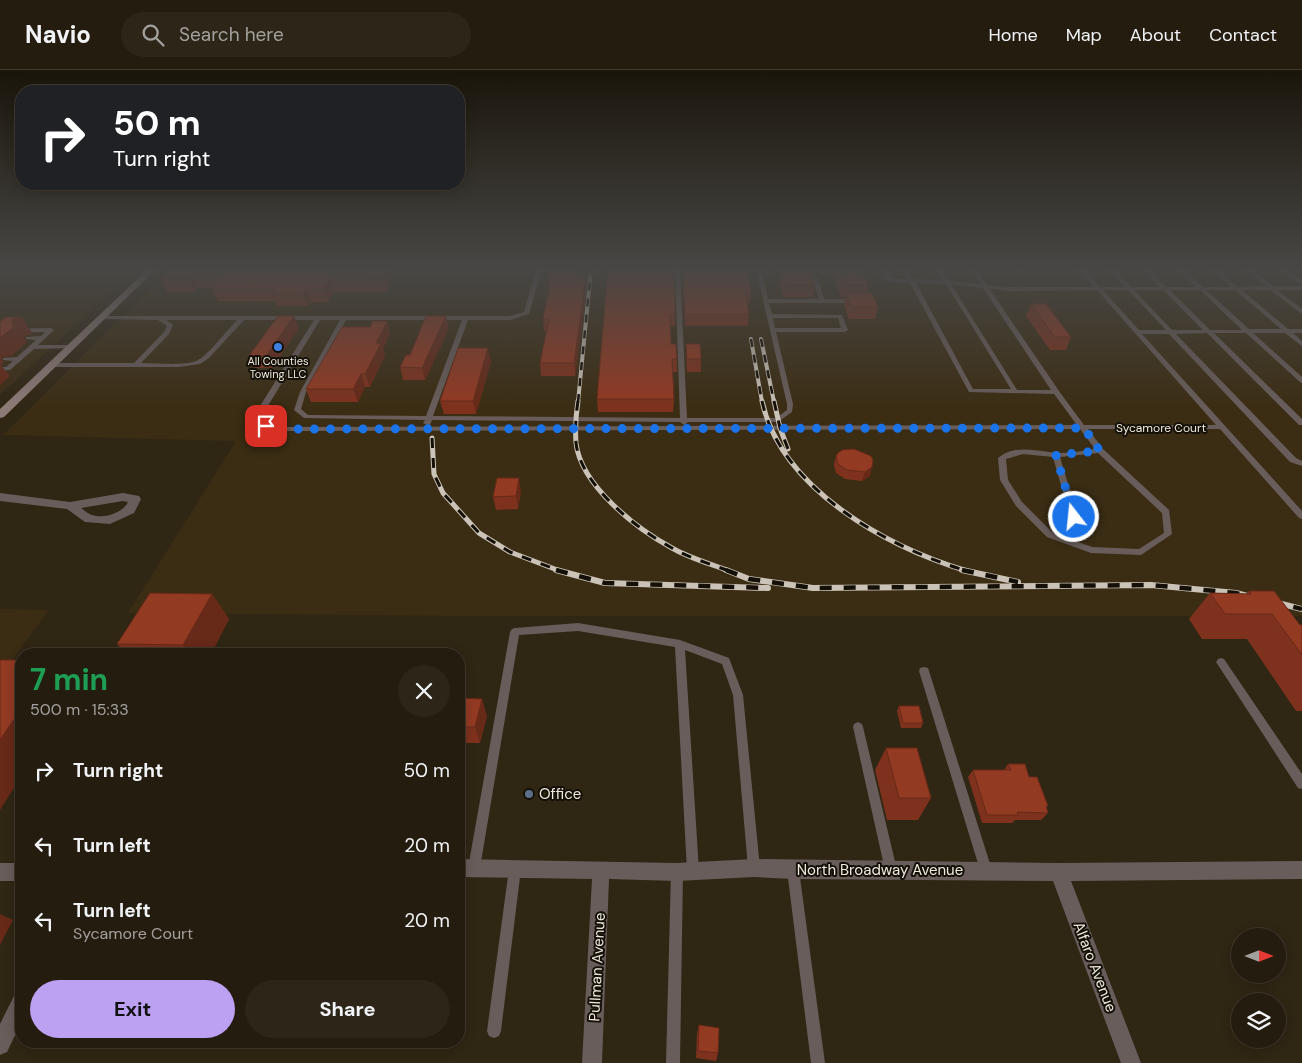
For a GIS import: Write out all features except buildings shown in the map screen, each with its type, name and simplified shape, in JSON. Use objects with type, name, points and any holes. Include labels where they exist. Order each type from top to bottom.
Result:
[{"type":"main road","points":[[3,410],[104,315]]},
{"type":"street","points":[[0,497],[70,506]]},
{"type":"street","name":"North Broadway Avenue","points":[[466,868],[602,872],[685,872],[754,868],[792,870],[1060,872],[1302,870]]},
{"type":"street","points":[[0,872],[15,872]]},
{"type":"street","name":"Pullman Avenue","points":[[592,1063],[602,872]]},
{"type":"street","name":"Alfaro Avenue","points":[[1060,872],[1132,1063]]},
{"type":"street","points":[[0,1045],[15,1015]]},
{"type":"lane","points":[[101,318],[510,318],[518,315]]},
{"type":"lane","points":[[680,315],[684,428]]},
{"type":"lane","points":[[930,315],[971,391],[1056,392]]},
{"type":"lane","points":[[968,315],[1015,392]]},
{"type":"lane","points":[[1005,315],[1056,392],[1100,451],[1166,512],[1168,534],[1141,552],[1091,550],[1050,535],[1019,504],[1004,480],[1002,458],[1015,452],[1035,450],[1056,455],[1100,451]]},
{"type":"lane","points":[[1123,315],[1302,516]]},
{"type":"lane","points":[[1156,315],[1293,460],[1302,464]]},
{"type":"lane","points":[[1193,315],[1302,423]]},
{"type":"lane","points":[[1230,315],[1302,381]]},
{"type":"lane","points":[[1268,315],[1302,344]]},
{"type":"lane","points":[[343,319],[303,392],[297,410],[306,417],[778,420],[790,411],[790,404],[769,316],[840,316],[846,330],[773,330]]},
{"type":"lane","points":[[136,365],[167,333],[170,325],[159,318]]},
{"type":"lane","points":[[52,365],[179,365],[198,363],[218,346],[242,318]]},
{"type":"lane","points":[[425,428],[466,318]]},
{"type":"lane","name":"Sycamore Court","points":[[317,319],[259,414],[266,426],[284,429],[1222,427]]},
{"type":"lane","points":[[0,331],[51,330],[8,369],[0,369]]},
{"type":"lane","points":[[10,338],[15,331]]},
{"type":"lane","points":[[1138,332],[1289,333],[1302,331]]},
{"type":"lane","points":[[42,338],[26,341],[34,346],[71,347]]},
{"type":"lane","points":[[5,359],[20,359]]},
{"type":"lane","points":[[1056,455],[1074,517]]},
{"type":"lane","points":[[466,868],[515,632],[578,627],[680,644],[726,661],[738,695],[754,868]]},
{"type":"lane","points":[[673,1063],[685,872],[680,644]]},
{"type":"lane","points":[[1222,662],[1302,784]]},
{"type":"lane","points":[[924,671],[986,870]]},
{"type":"lane","points":[[858,727],[891,870]]},
{"type":"lane","points":[[494,1031],[515,869]]},
{"type":"lane","points":[[792,870],[818,1063]]},
{"type":"shaded area","points":[[0,315],[86,315],[0,395]]},
{"type":"shaded area","points":[[123,315],[1302,315],[1302,616],[469,616],[128,613],[236,441],[3,435]]},
{"type":"shaded area","points":[[0,609],[49,610],[21,648],[15,648],[15,656],[0,676]]},
{"type":"railway","points":[[578,402],[586,315]]},
{"type":"railway","points":[[751,339],[762,402]]},
{"type":"railway","points":[[761,339],[774,402]]},
{"type":"railway","points":[[578,401],[576,443],[580,459],[588,475],[599,490],[628,518],[658,540],[686,555],[729,571]]},
{"type":"railway","points":[[762,401],[773,433],[791,461],[814,487],[842,510],[872,530],[904,547],[967,571]]},
{"type":"railway","points":[[774,401],[780,428],[788,449]]},
{"type":"railway","points":[[432,438],[434,474],[443,493],[479,533],[510,552],[560,571]]},
{"type":"railway","points":[[556,570],[605,583],[768,588]]},
{"type":"railway","points":[[726,570],[749,579],[813,588],[1151,585],[1236,593],[1251,597]]},
{"type":"railway","points":[[962,570],[1018,582]]},
{"type":"railway","points":[[1270,601],[1302,609]]},
{"type":"place","name":"All Counties Towing LLC","points":[[278,347]]},
{"type":"place","name":"Office","points":[[529,794]]},
{"type":"route","points":[[266,426],[284,429],[1084,428],[1100,451],[1056,455],[1074,517]]}]
